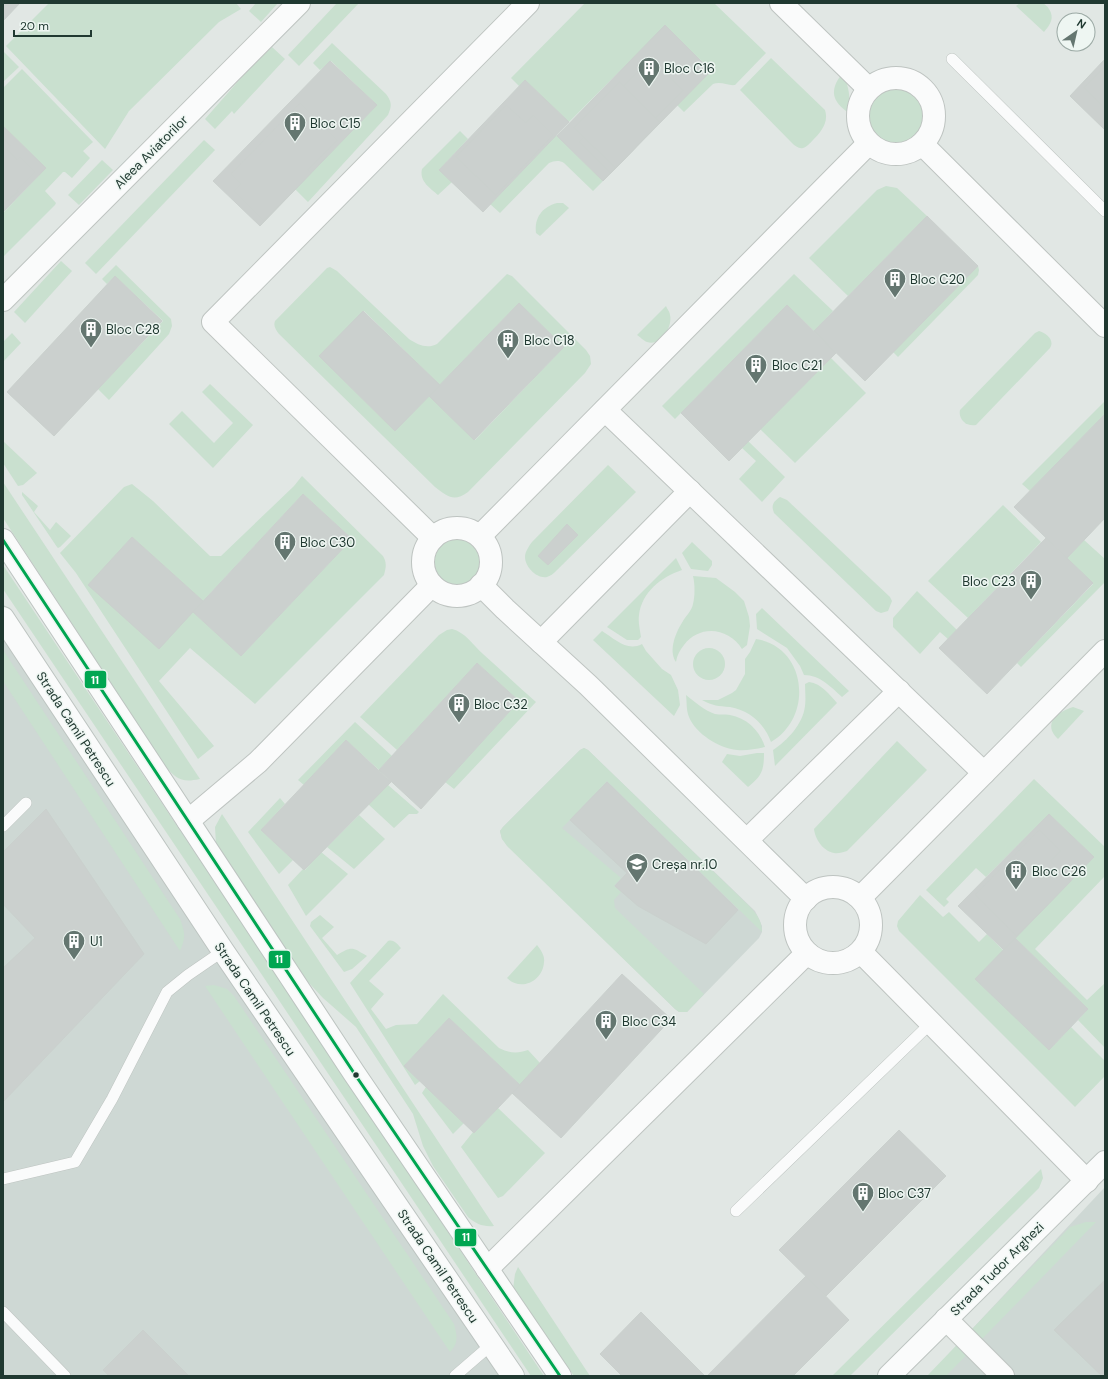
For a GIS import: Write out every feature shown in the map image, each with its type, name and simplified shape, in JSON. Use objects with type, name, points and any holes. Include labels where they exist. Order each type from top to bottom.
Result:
[{"type":"street","name":"Aleea Aviatorilor","points":[[3,300],[299,3]]},
{"type":"street","points":[[433,538],[213,322],[528,3]]},
{"type":"street","points":[[781,3],[869,89]]},
{"type":"street","points":[[896,78],[915,84],[923,90],[933,107],[934,117],[928,136],[922,144],[905,154],[896,155],[876,150],[869,143],[863,136],[857,116],[863,97],[869,89],[877,83],[896,78]]},
{"type":"street","points":[[480,536],[869,143]]},
{"type":"street","points":[[922,144],[1105,326]]},
{"type":"street","points":[[605,410],[984,773]]},
{"type":"street","points":[[541,642],[690,491]]},
{"type":"street","points":[[451,528],[461,528],[480,536],[487,545],[490,555],[488,577],[481,586],[467,594],[451,595],[441,592],[432,585],[426,577],[423,567],[423,556],[427,546],[433,538],[441,531],[451,528]]},
{"type":"street","points":[[3,540],[354,1073],[560,1376]]},
{"type":"street","points":[[188,821],[258,762],[432,585]]},
{"type":"street","points":[[481,586],[588,685],[806,899]]},
{"type":"street","name":"Strada Camil Petrescu","points":[[3,618],[223,951],[513,1376]]},
{"type":"street","points":[[860,898],[1105,651]]},
{"type":"street","points":[[747,840],[899,691]]},
{"type":"street","points":[[827,888],[839,888],[850,891],[860,898],[867,908],[871,919],[871,931],[868,942],[861,952],[851,959],[840,963],[828,963],[817,960],[807,953],[800,943],[796,932],[797,914],[799,908],[806,899],[816,892],[827,888]]},
{"type":"street","points":[[861,952],[1087,1181]]},
{"type":"street","points":[[487,1269],[807,953]]},
{"type":"street","name":"Strada Tudor Arghezi","points":[[889,1376],[1105,1162]]},
{"type":"street","points":[[946,1319],[1002,1376]]},
{"type":"lane","points":[[952,59],[1105,211]]},
{"type":"lane","points":[[3,826],[26,804]]},
{"type":"lane","points":[[3,1179],[75,1162],[112,1099],[167,992],[188,975],[223,951]]},
{"type":"lane","points":[[736,1211],[931,1023]]},
{"type":"lane","points":[[3,1312],[65,1376]]},
{"type":"lane","points":[[456,1376],[492,1344]]},
{"type":"shaded area","points":[[3,603],[478,1316],[519,1376],[3,1376]]},
{"type":"shaded area","name":"Creșa nr.10","points":[[584,748],[588,750],[755,911],[762,926],[762,932],[759,938],[687,1012],[679,1012],[675,1009],[502,839],[500,831],[503,827],[580,750]]},
{"type":"shaded area","points":[[1105,1187],[1105,1376],[928,1376]]},
{"type":"green space","points":[[1040,2],[1048,7],[1052,18],[1050,24],[1044,32],[1016,6],[1020,3]]},
{"type":"green space","points":[[49,3],[236,3],[241,9],[219,22],[129,111],[105,149],[6,46]]},
{"type":"green space","points":[[256,3],[278,3],[261,22],[249,11]]},
{"type":"green space","points":[[337,3],[359,3],[299,66],[288,55]]},
{"type":"green space","points":[[585,3],[714,3],[766,53],[735,85],[719,83],[713,84],[684,112],[677,105],[711,70],[665,26],[569,122],[525,80],[519,86],[511,78]]},
{"type":"green space","points":[[332,43],[386,94],[391,107],[388,115],[308,202],[295,189],[377,105],[331,61],[320,70],[313,63]]},
{"type":"green space","points":[[272,47],[285,59],[234,114],[232,111],[215,129],[205,119],[248,70]]},
{"type":"green space","points":[[3,51],[19,67],[3,82]]},
{"type":"green space","points":[[771,58],[825,110],[826,119],[824,126],[808,145],[802,148],[799,148],[793,144],[740,90]]},
{"type":"green space","points":[[22,69],[93,142],[83,151],[90,158],[72,178],[63,172],[45,191],[56,203],[55,205],[3,257],[3,213],[46,168],[3,126],[3,88]]},
{"type":"green space","points":[[842,74],[847,83],[849,93],[849,113],[839,105],[834,95],[835,85]]},
{"type":"green space","points":[[889,88],[901,88],[916,96],[924,111],[924,123],[916,138],[901,146],[889,146],[874,138],[866,123],[866,111],[874,96]]},
{"type":"green space","points":[[460,131],[468,139],[439,170],[452,182],[438,195],[424,181],[421,173],[422,169]]},
{"type":"green space","points":[[556,135],[603,181],[593,191],[564,163],[558,161],[551,162],[500,213],[490,204]]},
{"type":"green space","points":[[204,140],[215,150],[96,274],[85,263]]},
{"type":"green space","points":[[102,160],[113,170],[79,205],[68,195]]},
{"type":"green space","points":[[886,186],[897,188],[927,216],[848,296],[809,258],[877,190]]},
{"type":"green space","points":[[557,203],[563,203],[569,208],[540,236],[536,233],[536,223],[540,214],[547,207]]},
{"type":"green space","points":[[61,261],[72,271],[25,323],[14,312]]},
{"type":"green space","points":[[116,265],[171,319],[172,326],[169,334],[109,400],[98,389],[163,321],[115,276],[107,284],[102,279]]},
{"type":"green space","points":[[978,266],[978,275],[898,357],[893,352]]},
{"type":"green space","points":[[330,267],[337,271],[409,339],[419,345],[426,346],[437,344],[507,274],[512,276],[586,350],[590,356],[591,364],[585,373],[468,492],[459,497],[447,496],[435,487],[279,334],[276,329],[274,325],[275,321],[327,268]],"holes":[[[519,303],[564,347],[475,440],[429,396],[395,431],[319,356],[364,311],[440,385]]]},
{"type":"green space","points":[[794,274],[833,311],[814,331],[787,305],[675,419],[662,406]]},
{"type":"green space","points":[[666,306],[670,313],[670,325],[668,330],[661,339],[652,343],[643,340],[637,335]]},
{"type":"green space","points":[[1039,331],[1047,335],[1051,340],[1050,348],[976,425],[966,424],[960,416],[960,410],[1035,333]]},
{"type":"green space","points":[[12,333],[21,343],[3,362],[3,342]]},
{"type":"green space","points":[[831,358],[866,393],[795,463],[760,429]]},
{"type":"green space","points":[[210,384],[253,425],[213,468],[169,424],[182,411],[214,443],[233,423],[202,392]]},
{"type":"green space","points":[[1105,401],[1105,414],[1030,491],[1022,484]]},
{"type":"green space","points":[[3,441],[37,473],[23,485],[18,486],[3,463]]},
{"type":"green space","points":[[748,441],[785,477],[762,502],[739,479],[756,461],[742,448]]},
{"type":"green space","points":[[608,465],[636,492],[550,576],[543,577],[532,572],[527,565],[525,557],[532,542]]},
{"type":"green space","points":[[302,476],[383,556],[386,565],[384,575],[255,704],[190,648],[159,681],[214,746],[198,759],[76,573],[60,553],[124,487],[132,484],[153,501],[210,556],[221,556],[294,486]],"holes":[[[303,494],[352,539],[241,656],[193,612],[89,585],[132,537],[203,601]]]},
{"type":"green space","points":[[3,482],[200,779],[180,779],[165,766],[3,518]]},
{"type":"green space","points":[[22,492],[38,506],[34,512],[50,530],[56,522],[71,536],[60,547],[57,547],[22,495]]},
{"type":"green space","points":[[780,497],[787,500],[890,597],[892,601],[888,611],[881,613],[876,611],[774,513],[773,504]]},
{"type":"green space","points":[[1003,505],[1041,542],[968,618],[928,581]]},
{"type":"green space","points":[[457,533],[468,535],[481,546],[484,551],[486,562],[484,573],[473,586],[468,589],[457,591],[446,589],[433,578],[430,573],[428,562],[430,551],[441,538],[446,535]]},
{"type":"green space","points":[[1084,540],[1105,559],[1105,582],[1021,667],[1017,663],[1093,584],[1067,558]]},
{"type":"green space","points":[[692,542],[712,561],[712,565],[708,571],[691,569],[682,553]]},
{"type":"green space","points":[[676,558],[682,570],[660,581],[648,592],[644,599],[639,615],[641,637],[638,640],[627,640],[607,627]]},
{"type":"green space","points":[[3,565],[544,1376],[531,1376],[3,589]]},
{"type":"green space","points":[[693,576],[716,578],[735,592],[744,601],[750,626],[747,645],[742,649],[730,637],[722,633],[714,631],[706,632],[691,638],[684,645],[677,657],[676,662],[673,652],[674,641],[680,625],[692,606],[694,597]]},
{"type":"green space","points":[[917,591],[957,630],[948,639],[940,632],[920,654],[893,627],[893,618]]},
{"type":"green space","points":[[762,608],[849,691],[842,697],[820,679],[804,675],[800,666],[787,648],[757,629],[756,614]]},
{"type":"green space","points":[[452,629],[465,636],[536,702],[454,789],[445,782],[519,701],[477,663],[397,750],[360,717],[439,635]]},
{"type":"green space","points":[[602,631],[626,646],[637,646],[642,644],[646,651],[662,669],[671,675],[678,690],[680,705],[674,716],[593,640]]},
{"type":"green space","points":[[756,639],[773,645],[786,655],[794,669],[799,684],[799,701],[794,716],[785,731],[771,742],[760,724],[744,711],[716,705],[702,700],[718,700],[736,690],[745,674],[745,659]]},
{"type":"green space","points":[[709,648],[718,651],[722,655],[725,664],[722,673],[718,677],[709,680],[700,677],[696,673],[693,664],[696,655],[700,651]]},
{"type":"green space","points":[[3,650],[180,919],[184,935],[180,951],[3,681]]},
{"type":"green space","points":[[809,682],[821,687],[837,703],[775,766],[773,750],[789,737],[798,725],[804,713],[805,684]]},
{"type":"green space","points":[[686,695],[711,713],[736,717],[747,722],[760,736],[765,747],[747,750],[730,749],[709,739],[692,723],[687,709]]},
{"type":"green space","points":[[1073,707],[1084,711],[1058,739],[1053,734],[1051,724],[1057,715]]},
{"type":"green space","points":[[355,722],[392,756],[379,770],[346,740],[304,785],[298,780]]},
{"type":"green space","points":[[897,741],[927,770],[847,851],[836,853],[826,850],[816,837],[814,829]]},
{"type":"green space","points":[[584,748],[588,750],[746,903],[761,923],[762,932],[607,781],[562,828],[621,878],[614,886],[621,892],[614,900],[615,908],[704,994],[687,1012],[679,1012],[675,1009],[507,846],[502,839],[500,831],[503,827],[580,750]]},
{"type":"green space","points":[[764,753],[763,768],[759,776],[748,787],[722,762],[727,754],[740,756]]},
{"type":"green space","points":[[1034,779],[1105,847],[1105,876],[1035,949],[1087,1000],[1105,983],[1105,1048],[1078,1020],[1088,1009],[1015,938],[1094,857],[1049,814],[986,877],[976,868],[946,899],[949,902],[944,907],[926,890]]},
{"type":"green space","points":[[388,785],[419,812],[417,814],[409,814],[394,828],[368,804]]},
{"type":"green space","points":[[280,798],[285,804],[261,830],[293,860],[279,874],[248,832]]},
{"type":"green space","points":[[222,814],[494,1226],[486,1226],[474,1222],[468,1217],[433,1166],[423,1146],[413,1114],[356,1027],[323,998],[308,982],[229,868],[216,844],[215,827]]},
{"type":"green space","points":[[359,815],[385,839],[354,869],[327,847]]},
{"type":"green space","points":[[321,852],[348,874],[306,916],[288,885],[303,869],[305,870]]},
{"type":"green space","points":[[920,895],[943,917],[949,912],[979,942],[987,934],[1003,950],[1049,1050],[1071,1027],[1105,1061],[1105,1076],[1075,1107],[899,931],[897,926],[898,921]]},
{"type":"green space","points":[[320,915],[334,927],[322,938],[337,955],[349,949],[355,949],[367,956],[352,969],[344,972],[310,926],[311,922]]},
{"type":"green space","points":[[388,941],[394,941],[401,948],[369,981],[384,994],[371,1009],[386,1029],[396,1025],[417,1024],[443,994],[499,1048],[513,1052],[528,1050],[540,1063],[520,1085],[449,1018],[404,1066],[420,1081],[415,1085],[350,983]]},
{"type":"green space","points":[[537,945],[544,960],[543,969],[536,979],[525,984],[519,984],[507,978]]},
{"type":"green space","points":[[214,985],[227,989],[234,996],[454,1324],[456,1342],[450,1352],[205,986]]},
{"type":"green space","points":[[426,1087],[464,1123],[453,1134],[422,1093]]},
{"type":"green space","points":[[498,1108],[545,1153],[503,1196],[498,1198],[461,1147],[473,1132],[474,1133]]},
{"type":"green space","points":[[1041,1169],[1043,1178],[1039,1188],[850,1376],[832,1376]]},
{"type":"green space","points":[[1086,1222],[1096,1222],[946,1376],[927,1376],[1070,1227]]},
{"type":"green space","points":[[518,1267],[590,1376],[574,1376],[513,1289],[515,1274]]},
{"type":"building","points":[[3,3],[20,3],[3,21]]},
{"type":"building","name":"Bloc C16","points":[[665,25],[711,71],[603,181],[557,136]]},
{"type":"building","points":[[650,59],[683,90],[656,118],[660,122],[611,173],[579,142],[584,137],[574,128],[619,82],[624,86]]},
{"type":"building","points":[[1105,59],[1105,130],[1070,96]]},
{"type":"building","name":"Bloc C15","points":[[330,61],[377,105],[260,226],[213,181]]},
{"type":"building","points":[[1105,66],[1105,108],[1084,88]]},
{"type":"building","points":[[525,80],[569,122],[483,212],[439,170]]},
{"type":"building","points":[[619,82],[660,122],[616,168],[574,128]]},
{"type":"building","points":[[300,103],[337,140],[308,170],[311,173],[264,221],[234,191],[241,184],[231,174]]},
{"type":"building","points":[[506,105],[526,123],[533,115],[553,135],[496,195],[456,157]]},
{"type":"building","points":[[3,126],[46,168],[3,212]]},
{"type":"building","points":[[3,138],[10,146],[7,149],[17,160],[20,157],[35,172],[17,190],[18,192],[3,204]]},
{"type":"building","name":"Bloc C20","points":[[927,216],[978,266],[865,381],[814,331]]},
{"type":"building","name":"Bloc C28","points":[[115,276],[162,321],[54,436],[7,392]]},
{"type":"building","name":"Bloc C18","points":[[519,303],[564,347],[474,440],[429,396]]},
{"type":"building","name":"Bloc C21","points":[[787,305],[836,353],[729,461],[681,413]]},
{"type":"building","points":[[363,311],[440,385],[395,431],[319,356]]},
{"type":"building","points":[[1105,414],[1105,518],[1067,558],[1014,507]]},
{"type":"building","name":"Bloc C30","points":[[303,494],[352,539],[241,656],[193,612]]},
{"type":"building","points":[[567,524],[578,535],[548,565],[538,556]]},
{"type":"building","points":[[132,537],[203,601],[159,649],[88,585]]},
{"type":"building","name":"Bloc C23","points":[[1046,538],[1093,583],[987,694],[939,648]]},
{"type":"building","name":"Bloc C32","points":[[477,663],[519,701],[421,809],[379,770]]},
{"type":"building","points":[[346,740],[391,782],[304,870],[261,830]]},
{"type":"building","points":[[607,782],[738,910],[706,944],[638,906],[615,886],[627,873],[570,820]]},
{"type":"building","name":"U1","points":[[46,809],[144,954],[3,1102],[3,968],[35,938],[3,904],[3,852]]},
{"type":"building","name":"Bloc C26","points":[[1049,814],[1094,857],[1004,950],[958,906]]},
{"type":"building","name":"Bloc C26","points":[[1039,830],[1061,851],[1050,861],[1071,881],[1017,936],[975,895]]},
{"type":"building","points":[[1015,938],[1088,1009],[1049,1050],[975,979]]},
{"type":"building","name":"Bloc C34","points":[[622,974],[671,1019],[561,1138],[512,1093]]},
{"type":"building","points":[[449,1018],[520,1085],[474,1133],[404,1066]]},
{"type":"building","name":"Bloc C37","points":[[899,1130],[946,1176],[826,1296],[779,1250]]},
{"type":"building","points":[[806,1276],[849,1320],[793,1376],[707,1376]]},
{"type":"building","points":[[1105,1280],[1105,1376],[1102,1376],[1054,1330]]},
{"type":"building","points":[[641,1312],[705,1376],[622,1376],[600,1354]]},
{"type":"building","points":[[143,1330],[189,1376],[109,1376],[103,1370]]},
{"type":"transit line","name":"11","points":[[3,540],[354,1073],[560,1376]]},
{"type":"place","name":"Bloc C16","points":[[649,88]]},
{"type":"place","name":"Bloc C15","points":[[295,142]]},
{"type":"place","name":"Bloc C20","points":[[895,298]]},
{"type":"place","name":"Bloc C28","points":[[91,348]]},
{"type":"place","name":"Bloc C18","points":[[508,360]]},
{"type":"place","name":"Bloc C21","points":[[756,384]]},
{"type":"place","name":"Bloc C30","points":[[285,562]]},
{"type":"place","name":"Bloc C23","points":[[1031,600]]},
{"type":"place","name":"Bloc C32","points":[[459,724]]},
{"type":"place","name":"Creșa nr.10","points":[[637,884]]},
{"type":"place","name":"Bloc C26","points":[[1016,890]]},
{"type":"place","name":"U1","points":[[74,960]]},
{"type":"place","name":"Bloc C34","points":[[606,1040]]},
{"type":"place","name":"Bloc C37","points":[[863,1212]]}]
